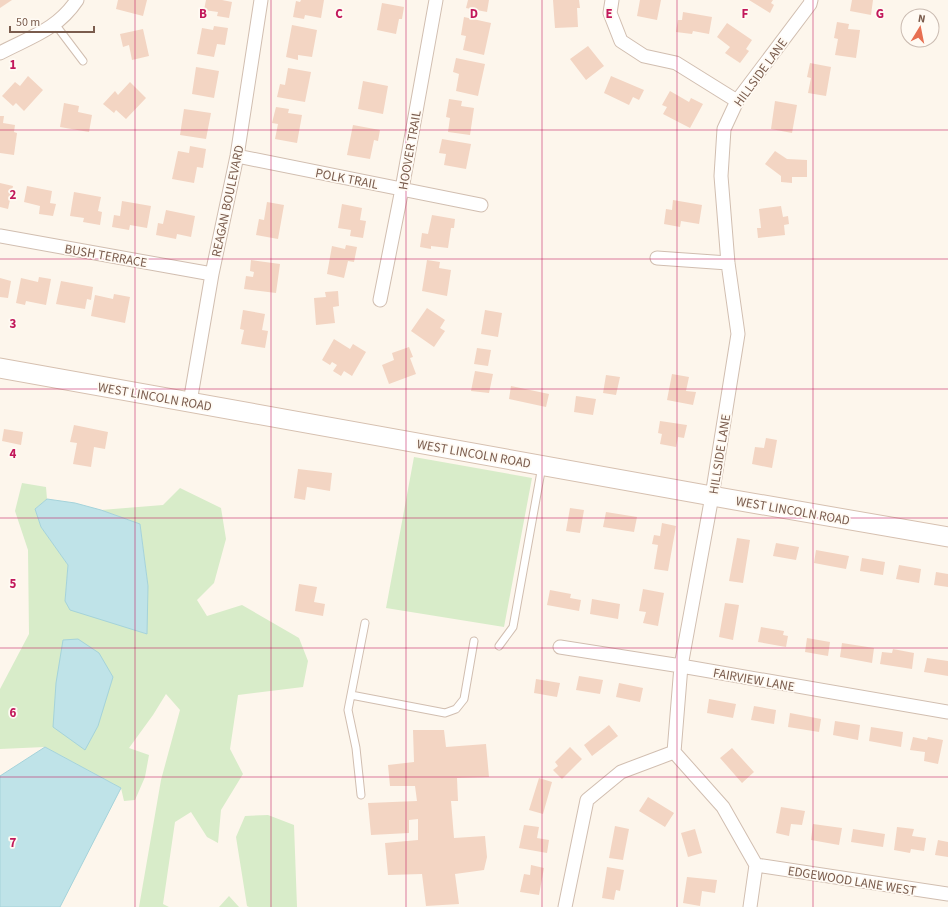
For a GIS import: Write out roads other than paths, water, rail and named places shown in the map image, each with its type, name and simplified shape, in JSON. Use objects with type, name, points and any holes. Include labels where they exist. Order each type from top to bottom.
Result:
[{"type":"street","points":[[0,53],[35,36],[55,24],[67,13],[77,0]]},
{"type":"street","name":"REAGAN BOULEVARD","points":[[190,402],[212,274],[237,156],[261,0]]},
{"type":"street","name":"HOOVER TRAIL","points":[[380,300],[402,189],[436,0]]},
{"type":"street","points":[[612,0],[610,13],[621,40],[644,56],[676,63],[737,101]]},
{"type":"street","name":"HILLSIDE LANE","points":[[674,752],[681,666],[712,496],[738,334],[728,263],[721,176],[724,129],[737,101],[810,4],[811,0]]},
{"type":"street","name":"POLK TRAIL","points":[[237,156],[481,205]]},
{"type":"street","name":"BUSH TERRACE","points":[[0,236],[212,274]]},
{"type":"street","points":[[656,258],[728,263]]},
{"type":"street","name":"WEST LINCOLN ROAD","points":[[0,368],[542,466],[948,537]]},
{"type":"street","name":"FAIRVIEW LANE","points":[[560,647],[681,666],[948,712]]},
{"type":"street","points":[[565,907],[587,800],[621,772],[674,752],[723,806],[756,865],[750,907]]},
{"type":"street","name":"EDGEWOOD LANE WEST","points":[[756,865],[948,894]]},
{"type":"lane","points":[[55,24],[83,61]]},
{"type":"lane","points":[[499,646],[513,627],[542,466]]},
{"type":"lane","points":[[361,795],[356,748],[348,710],[365,623]]},
{"type":"lane","points":[[351,695],[445,713],[456,709],[464,699],[474,641]]},
{"type":"water","points":[[47,499],[75,503],[101,510],[140,524],[148,586],[147,634],[70,610],[65,601],[68,565],[41,527],[35,509]]},
{"type":"water","points":[[78,639],[99,653],[113,677],[98,726],[85,750],[53,727],[56,683],[63,640]]},
{"type":"water","points":[[45,747],[121,788],[60,907],[0,907],[0,776]]}]
